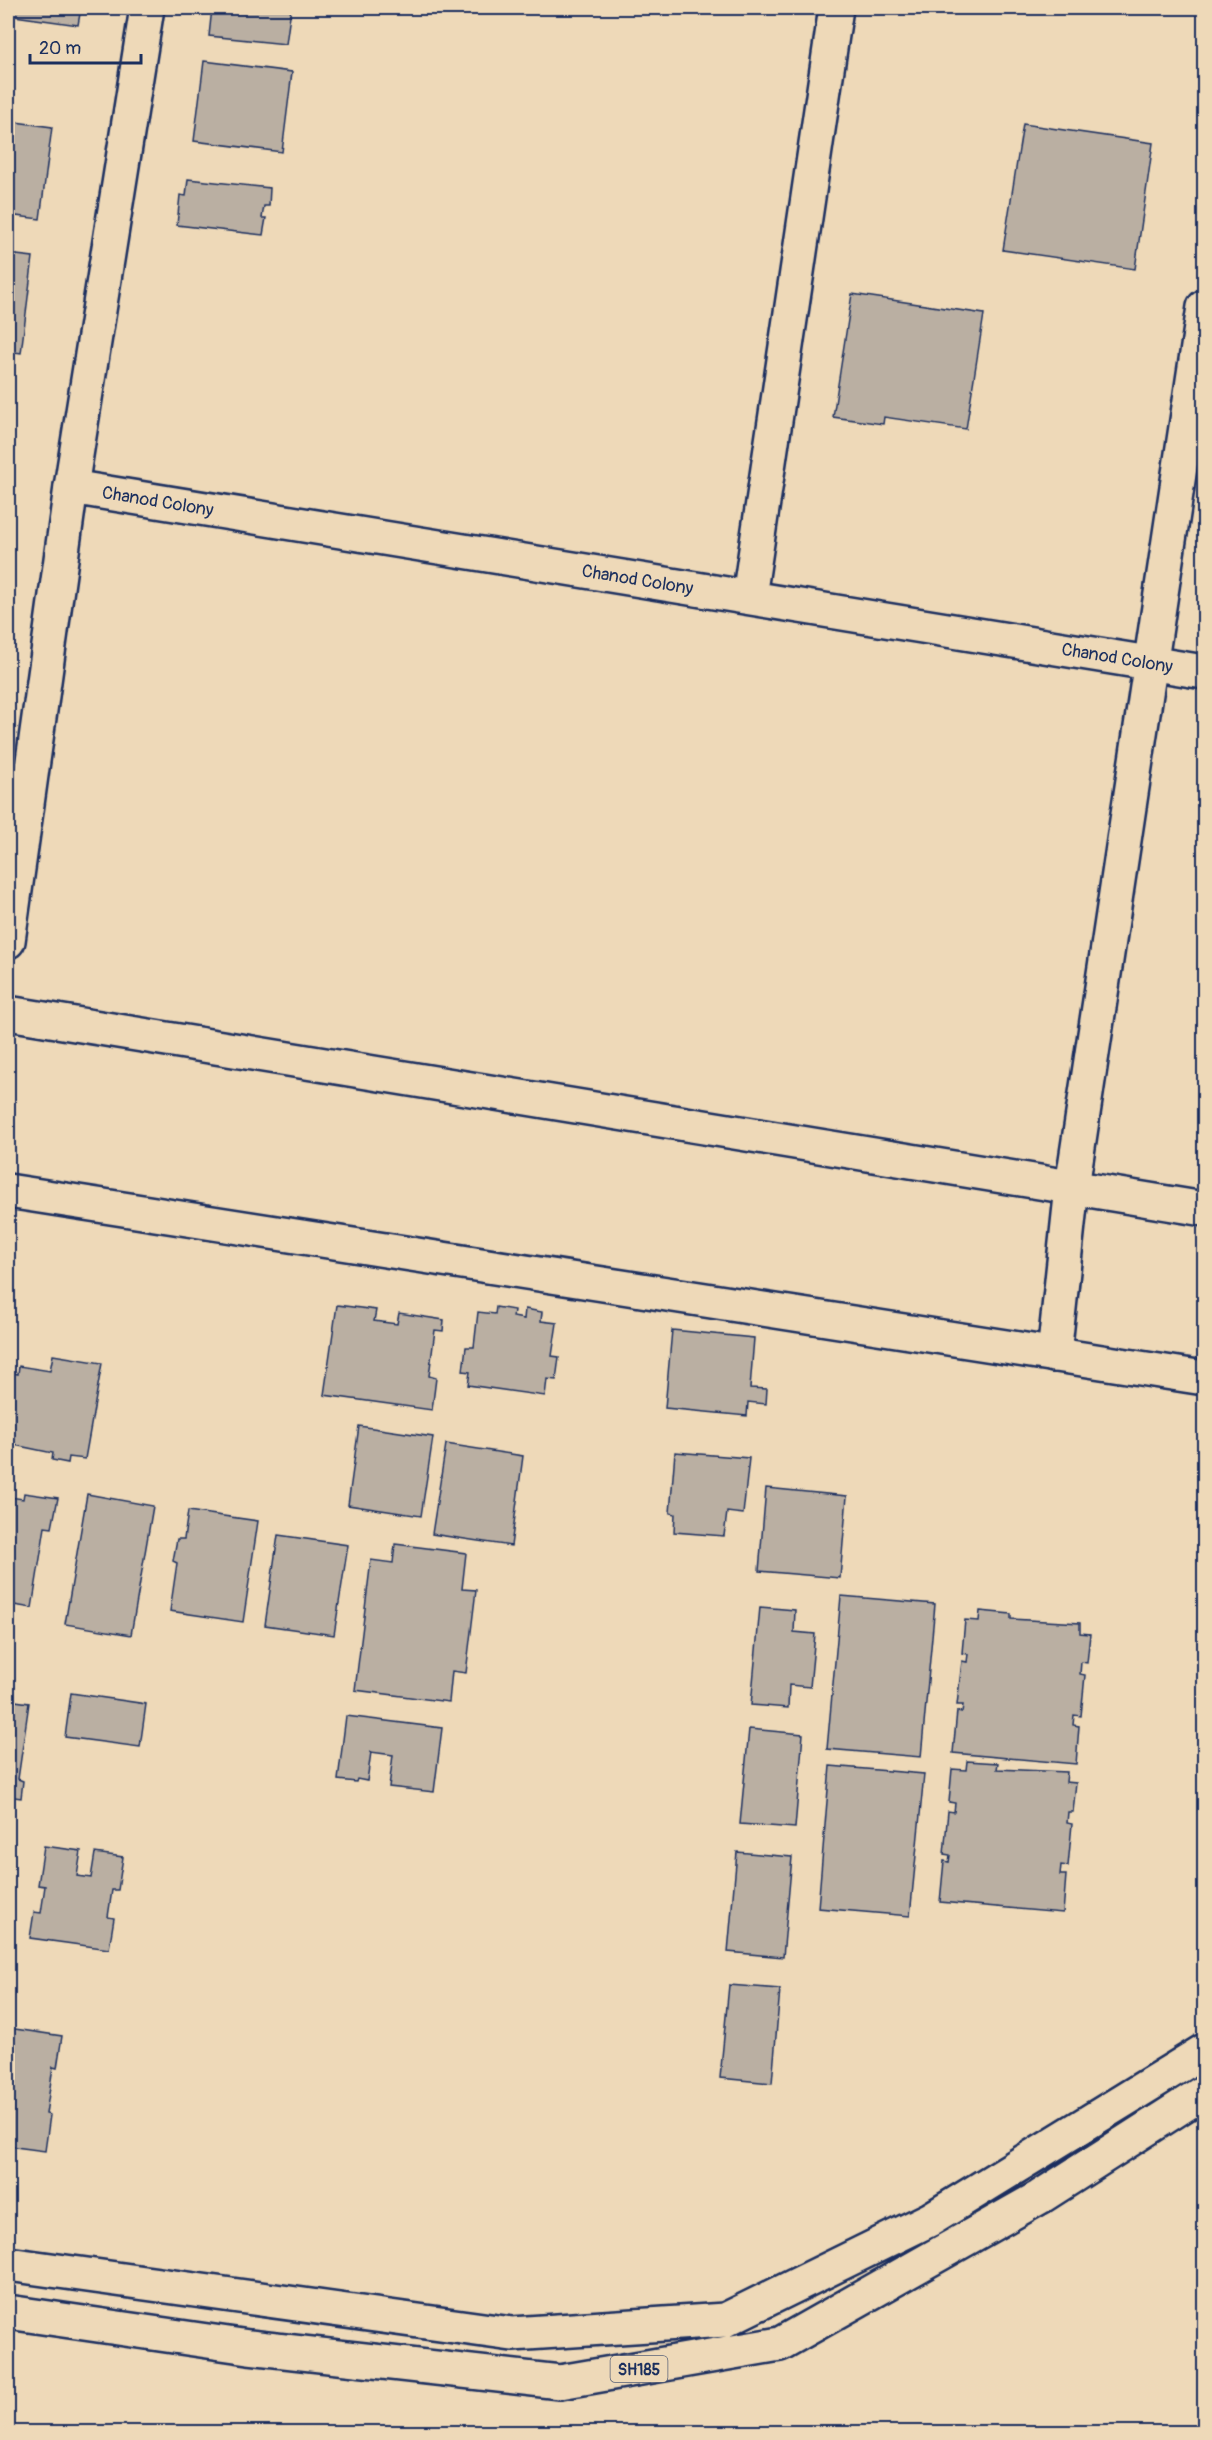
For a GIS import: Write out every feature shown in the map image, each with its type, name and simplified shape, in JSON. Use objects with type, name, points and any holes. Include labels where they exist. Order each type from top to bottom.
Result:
[{"type":"street","points":[[8,941],[71,487],[147,8]]},
{"type":"street","points":[[749,597],[836,8]]},
{"type":"street","points":[[1054,1355],[1072,1187],[1150,663],[1198,390],[1204,307]]},
{"type":"street","name":"Chanod Colony","points":[[71,487],[1204,672]]},
{"type":"street","points":[[8,1013],[1204,1209]]},
{"type":"street","points":[[8,1191],[1204,1378]]},
{"type":"street","points":[[8,2264],[512,2334],[725,2320],[931,2219],[1204,2051]]},
{"type":"street","name":"SH185","points":[[8,2312],[249,2347],[560,2382],[780,2344],[1040,2197],[1204,2092]]},
{"type":"building","points":[[8,8],[81,8],[78,25],[8,15]]},
{"type":"building","points":[[212,8],[291,8],[286,44],[209,36]]},
{"type":"building","points":[[204,61],[292,72],[282,152],[194,141]]},
{"type":"building","points":[[8,121],[52,127],[40,219],[8,215]]},
{"type":"building","points":[[1023,124],[1153,143],[1135,269],[1003,250]]},
{"type":"building","points":[[188,179],[270,188],[269,206],[264,206],[262,218],[266,218],[263,235],[177,225],[180,195],[186,196]]},
{"type":"building","points":[[8,254],[33,257],[21,353],[8,351]]},
{"type":"building","points":[[852,294],[984,314],[966,429],[884,417],[883,424],[833,417]]},
{"type":"building","points":[[337,1305],[376,1310],[374,1321],[397,1324],[399,1313],[444,1320],[443,1331],[435,1330],[429,1376],[436,1378],[432,1410],[324,1395]]},
{"type":"building","points":[[496,1307],[514,1310],[513,1317],[524,1319],[525,1309],[542,1312],[541,1321],[557,1323],[552,1356],[559,1357],[556,1380],[547,1379],[545,1396],[468,1385],[470,1372],[463,1371],[466,1347],[474,1347],[478,1312],[495,1314]]},
{"type":"building","points":[[672,1330],[754,1338],[750,1388],[767,1389],[766,1404],[748,1402],[747,1416],[665,1408]]},
{"type":"building","points":[[53,1355],[102,1363],[85,1459],[69,1457],[68,1463],[52,1460],[53,1453],[14,1445],[10,1465],[8,1465],[8,1372],[18,1374],[19,1366],[50,1371]]},
{"type":"building","points":[[359,1426],[433,1437],[421,1516],[348,1505]]},
{"type":"building","points":[[446,1444],[523,1456],[511,1546],[432,1534]]},
{"type":"building","points":[[675,1452],[749,1458],[743,1514],[727,1512],[724,1536],[674,1532],[675,1514],[670,1513]]},
{"type":"building","points":[[766,1488],[847,1496],[840,1578],[759,1571]]},
{"type":"building","points":[[8,1490],[11,1490],[9,1497],[23,1499],[24,1493],[58,1498],[52,1528],[45,1527],[32,1608],[8,1604]]},
{"type":"building","points":[[87,1494],[153,1506],[131,1635],[65,1624]]},
{"type":"building","points":[[188,1511],[258,1521],[243,1622],[170,1611],[177,1563],[173,1561],[177,1539],[184,1539]]},
{"type":"building","points":[[278,1535],[348,1545],[334,1635],[265,1625]]},
{"type":"building","points":[[395,1544],[466,1553],[462,1589],[476,1590],[466,1673],[452,1671],[449,1702],[355,1690],[371,1560],[393,1563]]},
{"type":"building","points":[[841,1596],[935,1604],[921,1757],[827,1749]]},
{"type":"building","points":[[760,1607],[795,1610],[794,1632],[815,1634],[810,1687],[789,1685],[788,1708],[751,1705]]},
{"type":"building","points":[[980,1611],[1011,1614],[1011,1619],[1080,1623],[1080,1633],[1090,1634],[1087,1663],[1081,1662],[1080,1674],[1085,1675],[1081,1716],[1074,1715],[1073,1725],[1079,1726],[1076,1764],[953,1753],[957,1711],[962,1712],[963,1705],[957,1705],[962,1661],[967,1662],[968,1654],[962,1653],[965,1620],[979,1621]]},
{"type":"building","points":[[71,1693],[146,1704],[140,1747],[65,1737]]},
{"type":"building","points":[[8,1700],[29,1703],[18,1779],[23,1781],[21,1798],[8,1796]]},
{"type":"building","points":[[346,1716],[442,1728],[434,1792],[389,1787],[393,1755],[371,1752],[367,1781],[338,1780]]},
{"type":"building","points":[[749,1729],[803,1734],[795,1828],[740,1824]]},
{"type":"building","points":[[967,1761],[998,1763],[997,1769],[1067,1772],[1066,1782],[1076,1783],[1073,1812],[1068,1812],[1067,1823],[1072,1824],[1068,1866],[1061,1865],[1060,1875],[1066,1875],[1063,1913],[940,1902],[944,1861],[949,1862],[950,1855],[944,1854],[948,1811],[954,1812],[955,1803],[949,1802],[952,1769],[966,1770]]},
{"type":"building","points":[[830,1766],[924,1774],[910,1916],[818,1908]]},
{"type":"building","points":[[44,1846],[81,1851],[77,1876],[91,1878],[95,1853],[123,1857],[118,1890],[112,1890],[108,1917],[114,1918],[109,1949],[30,1938],[34,1912],[41,1913],[45,1886],[38,1885]]},
{"type":"building","points":[[737,1852],[792,1857],[783,1957],[728,1952]]},
{"type":"building","points":[[729,1985],[780,1989],[772,2083],[720,2078]]},
{"type":"building","points":[[8,2028],[62,2036],[57,2068],[53,2067],[46,2114],[50,2115],[45,2151],[8,2146]]}]
